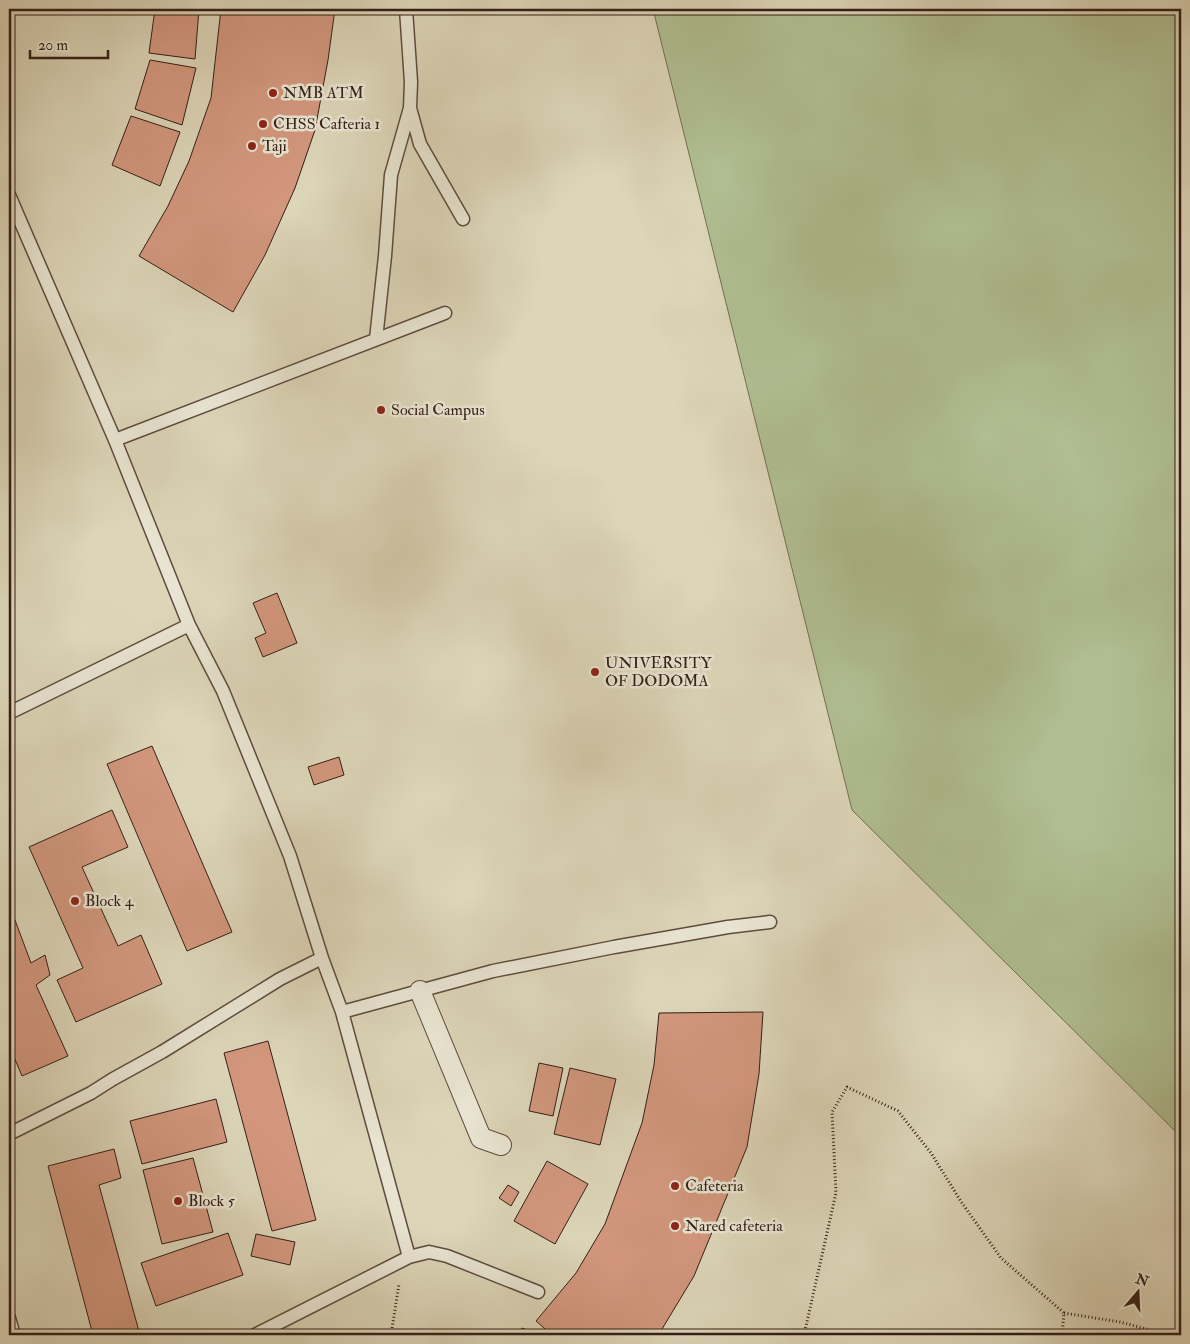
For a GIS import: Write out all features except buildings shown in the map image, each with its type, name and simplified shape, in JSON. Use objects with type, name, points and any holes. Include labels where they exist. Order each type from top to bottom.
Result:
[{"type":"street","points":[[420,991],[481,1138],[501,1146]]},
{"type":"lane","points":[[376,338],[391,176],[410,108],[411,82],[406,9]]},
{"type":"lane","points":[[410,108],[420,144],[463,218]]},
{"type":"lane","points":[[9,195],[114,440],[189,624],[223,691],[275,817],[303,893],[322,958],[342,1012],[406,1258]]},
{"type":"lane","points":[[114,440],[445,313]]},
{"type":"lane","points":[[9,713],[189,624]]},
{"type":"lane","points":[[342,1012],[493,971],[614,947],[728,927],[770,922]]},
{"type":"lane","points":[[9,1134],[91,1093],[280,980],[322,958]]},
{"type":"lane","points":[[255,1335],[406,1258],[429,1252],[447,1256],[538,1292]]},
{"type":"lane","points":[[9,1318],[14,1335]]},
{"type":"path","points":[[804,1335],[836,1193],[832,1112],[847,1087],[898,1111],[931,1153],[962,1203],[1001,1258],[1064,1313],[1120,1322],[1169,1335]]},
{"type":"path","points":[[390,1335],[406,1258]]},
{"type":"path","points":[[1062,1335],[1064,1313]]},
{"type":"green space","points":[[653,9],[1181,9],[1181,1137],[852,810]]},
{"type":"place","name":"NMB ATM","points":[[273,93]]},
{"type":"place","name":"CHSS Cafteria 1","points":[[263,124]]},
{"type":"place","name":"Taji","points":[[252,146]]},
{"type":"place","name":"Social Campus","points":[[381,410]]},
{"type":"place","name":"UNIVERSITY OF DODOMA","points":[[595,672]]},
{"type":"place","name":"Block 4","points":[[75,901]]},
{"type":"place","name":"Cafeteria","points":[[675,1186]]},
{"type":"place","name":"Block 5","points":[[178,1201]]},
{"type":"place","name":"Nared cafeteria","points":[[675,1226]]}]
